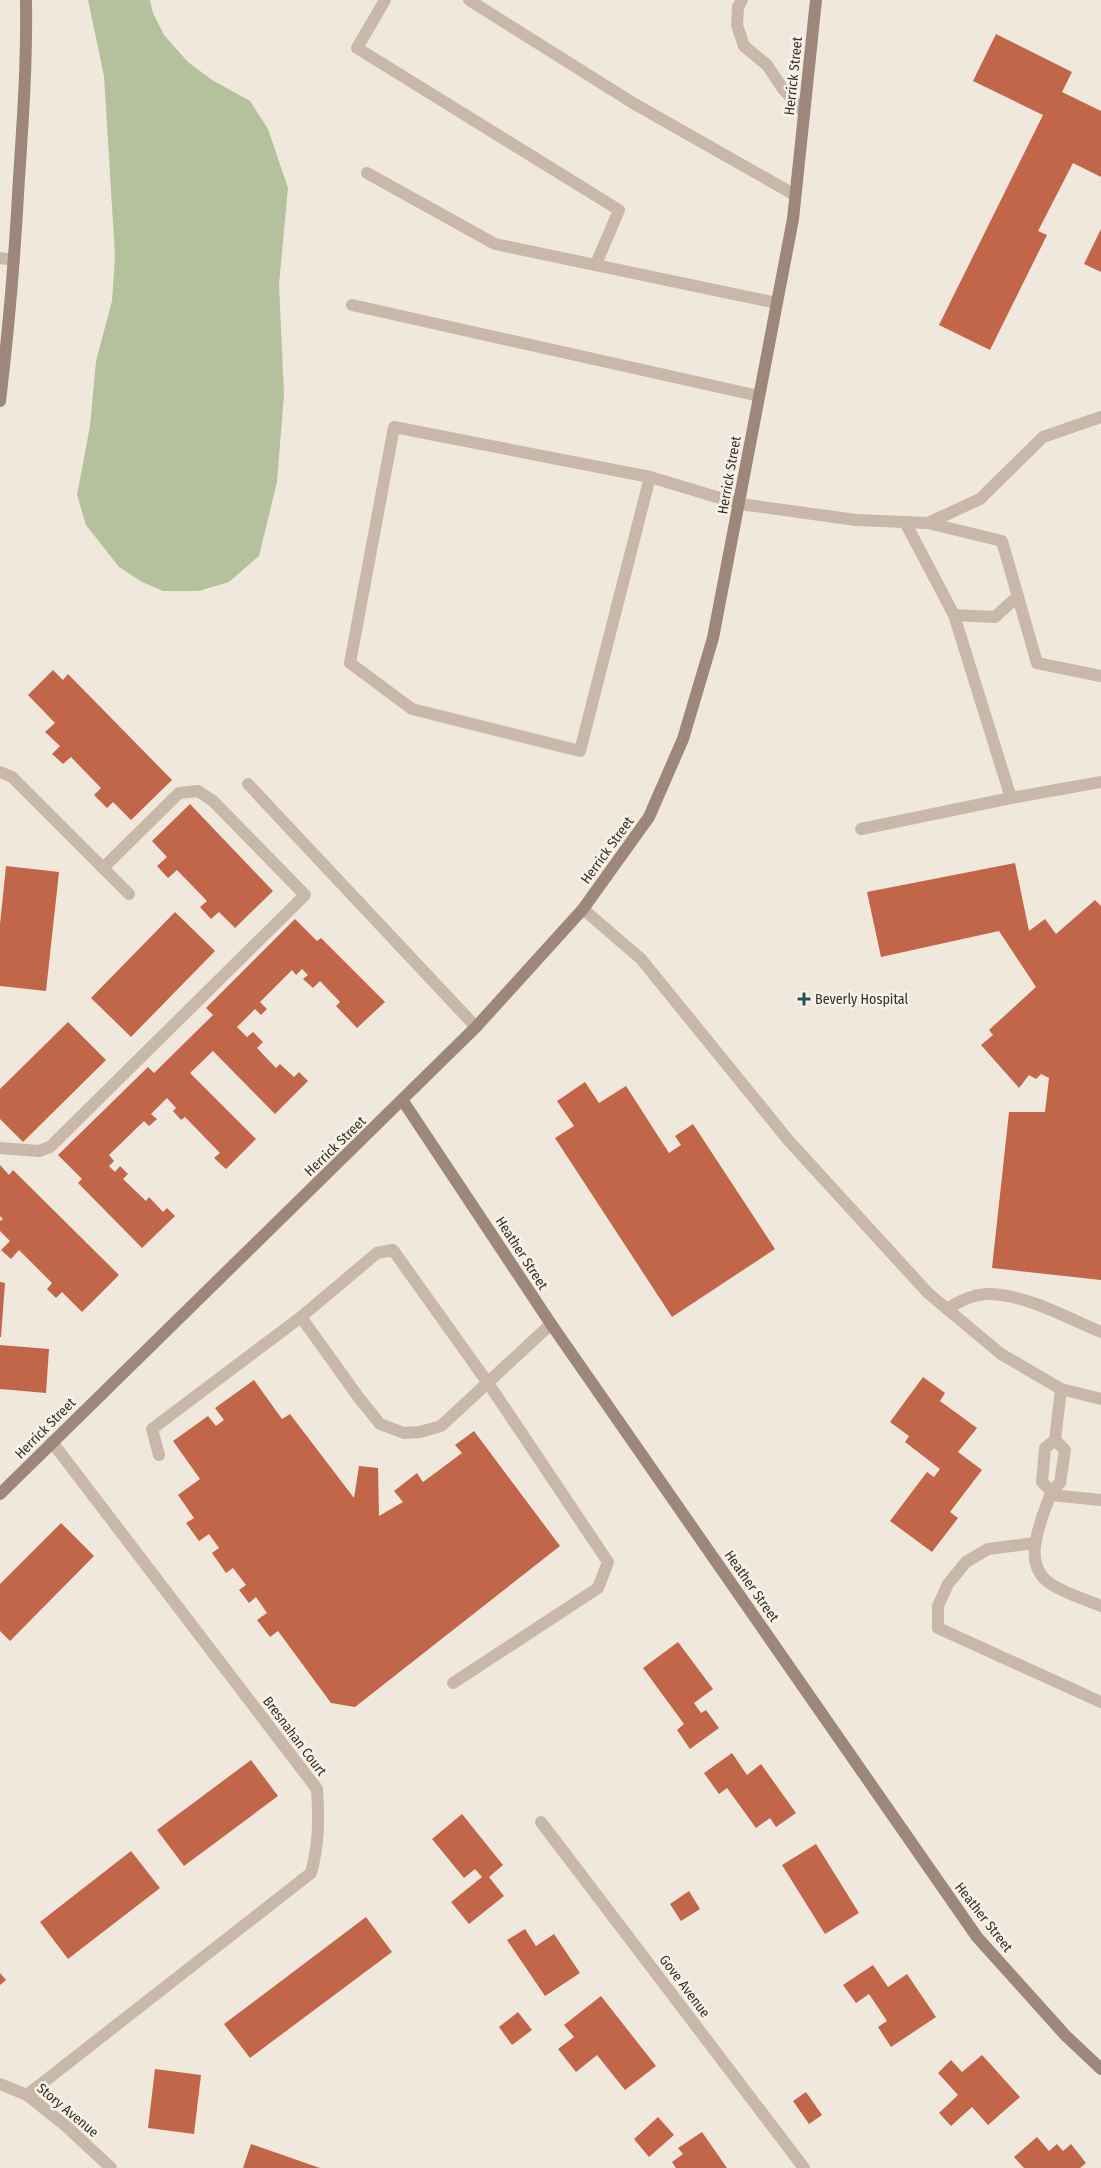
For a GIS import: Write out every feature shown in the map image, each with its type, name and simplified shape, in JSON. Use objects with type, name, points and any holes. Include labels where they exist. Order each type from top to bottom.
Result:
[{"type":"street","points":[[0,401],[2,358],[14,260],[27,56],[26,0]]},
{"type":"street","points":[[385,0],[357,48],[618,210],[596,264]]},
{"type":"street","points":[[468,0],[633,103],[795,195]]},
{"type":"street","points":[[742,0],[738,8],[737,25],[744,46],[767,65],[783,89],[804,112]]},
{"type":"street","name":"Herrick Street","points":[[0,1494],[403,1101],[476,1027],[583,909],[649,817],[683,739],[713,638],[740,504],[795,195],[816,0]]},
{"type":"street","points":[[367,173],[495,244],[777,303]]},
{"type":"street","points":[[0,258],[14,260]]},
{"type":"street","points":[[352,305],[759,396]]},
{"type":"street","points":[[928,523],[980,499],[1043,437],[1101,417]]},
{"type":"street","points":[[650,477],[580,751],[412,709],[350,664],[394,427],[650,477],[740,504],[856,520],[928,523],[1002,541],[1037,664],[1101,676]]},
{"type":"street","points":[[905,522],[954,614],[1011,798]]},
{"type":"street","points":[[954,614],[996,617],[1018,596]]},
{"type":"street","points":[[0,772],[12,777],[129,894]]},
{"type":"street","points":[[862,829],[1011,798],[1101,782]]},
{"type":"street","points":[[248,784],[476,1027]]},
{"type":"street","points":[[0,1148],[39,1151],[50,1147],[305,895],[212,801],[198,791],[179,794],[103,868]]},
{"type":"street","points":[[583,909],[641,959],[789,1141],[928,1293],[1001,1354],[1061,1389],[1101,1399]]},
{"type":"street","name":"Heather Street","points":[[403,1101],[551,1324],[977,1937],[1066,2036],[1101,2069]]},
{"type":"street","points":[[159,1456],[152,1429],[301,1317],[377,1253],[393,1250],[488,1383],[608,1562],[598,1588],[453,1683]]},
{"type":"street","points":[[946,1309],[962,1299],[986,1294],[1007,1297],[1039,1306],[1101,1332]]},
{"type":"street","points":[[301,1317],[380,1424],[404,1433],[420,1432],[441,1426],[551,1324]]},
{"type":"street","points":[[1061,1389],[1054,1440],[1045,1448],[1042,1482],[1050,1493],[1101,1500]]},
{"type":"street","points":[[1054,1440],[1065,1450],[1060,1483],[1050,1493],[1035,1542],[1036,1561],[1039,1571],[1051,1584],[1101,1606]]},
{"type":"street","name":"Bresnahan Court","points":[[27,2095],[311,1873],[317,1851],[320,1823],[316,1790],[52,1442]]},
{"type":"street","points":[[1035,1542],[988,1549],[966,1562],[948,1584],[938,1606],[938,1628],[1101,1702]]},
{"type":"street","name":"Gove Avenue","points":[[541,1822],[804,2168]]},
{"type":"street","name":"Story Avenue","points":[[0,2084],[27,2095],[66,2126],[111,2168]]},
{"type":"green space","points":[[88,0],[150,0],[153,13],[164,35],[188,62],[212,80],[250,101],[268,129],[288,188],[279,284],[284,394],[277,482],[259,556],[229,582],[199,591],[163,591],[142,582],[119,567],[86,525],[77,495],[90,426],[96,361],[112,301],[115,256],[104,76]]},
{"type":"building","points":[[996,34],[1072,72],[1062,92],[1101,111],[1101,177],[1073,163],[1038,231],[1047,235],[990,350],[939,325],[1043,115],[973,81]]},
{"type":"building","points":[[1101,229],[1101,272],[1084,264]]},
{"type":"building","points":[[53,670],[63,680],[68,674],[172,780],[131,820],[113,802],[107,808],[94,795],[101,788],[71,757],[63,764],[52,754],[60,746],[45,732],[55,723],[28,695]]},
{"type":"building","points":[[190,804],[273,891],[235,928],[219,912],[211,919],[200,907],[207,901],[177,870],[168,878],[157,866],[167,857],[152,841]]},
{"type":"building","points":[[1015,863],[1029,931],[1045,919],[1056,934],[1095,900],[1101,906],[1101,1280],[992,1268],[1009,1112],[1045,1112],[1049,1078],[1041,1074],[1036,1079],[1029,1075],[1019,1088],[981,1045],[993,1035],[989,1030],[1036,987],[999,931],[881,957],[867,892]]},
{"type":"building","points":[[6,866],[59,872],[46,991],[0,986],[0,924]]},
{"type":"building","points":[[175,912],[215,951],[131,1037],[91,998]]},
{"type":"building","points":[[295,919],[317,941],[321,938],[385,1002],[357,1028],[336,1006],[340,1002],[320,981],[313,988],[303,979],[308,975],[302,969],[296,975],[292,970],[260,1002],[267,1009],[261,1015],[255,1009],[237,1027],[247,1037],[253,1032],[263,1042],[257,1048],[276,1068],[280,1064],[294,1077],[299,1072],[308,1081],[275,1114],[213,1051],[190,1073],[256,1139],[226,1169],[214,1158],[220,1153],[185,1117],[181,1120],[173,1111],[176,1108],[167,1098],[151,1114],[157,1119],[149,1126],[144,1121],[109,1155],[114,1161],[109,1166],[115,1172],[120,1166],[128,1174],[123,1179],[146,1201],[149,1197],[163,1212],[167,1208],[175,1216],[142,1248],[78,1183],[82,1179],[58,1155],[148,1067],[154,1073],[213,1015],[206,1008]]},
{"type":"building","points":[[68,1022],[106,1060],[23,1142],[0,1119],[0,1089]]},
{"type":"building","points":[[585,1082],[599,1103],[626,1086],[669,1153],[681,1145],[675,1136],[693,1124],[775,1249],[672,1317],[555,1138],[574,1126],[557,1101]]},
{"type":"building","points":[[0,1165],[9,1175],[13,1170],[119,1275],[82,1312],[62,1292],[56,1298],[47,1289],[52,1283],[19,1250],[11,1259],[1,1250],[10,1241],[0,1231],[0,1221],[3,1219],[0,1216]]},
{"type":"building","points":[[0,1282],[5,1283],[1,1337],[0,1337]]},
{"type":"building","points":[[0,1345],[49,1349],[46,1393],[0,1389]]},
{"type":"building","points":[[923,1377],[945,1393],[940,1401],[977,1428],[958,1452],[982,1470],[950,1512],[958,1518],[932,1552],[890,1521],[927,1472],[934,1477],[940,1469],[905,1442],[909,1436],[890,1422]]},
{"type":"building","points":[[254,1380],[282,1419],[290,1414],[354,1498],[359,1466],[378,1468],[379,1516],[403,1502],[394,1491],[417,1473],[423,1482],[462,1453],[455,1445],[474,1431],[560,1546],[355,1707],[331,1703],[278,1631],[270,1637],[257,1620],[267,1613],[256,1597],[249,1603],[239,1590],[246,1585],[233,1568],[226,1573],[212,1553],[219,1548],[209,1534],[199,1541],[186,1523],[194,1518],[178,1495],[200,1479],[173,1441],[208,1416],[216,1426],[224,1420],[215,1408]]},
{"type":"building","points":[[61,1523],[94,1556],[10,1641],[0,1631],[0,1584]]},
{"type":"building","points":[[678,1642],[713,1689],[694,1703],[701,1713],[706,1710],[719,1728],[690,1749],[677,1730],[684,1724],[643,1668]]},
{"type":"building","points":[[732,1753],[747,1775],[761,1764],[796,1813],[776,1827],[770,1818],[756,1828],[727,1788],[719,1794],[704,1773]]},
{"type":"building","points":[[251,1760],[278,1796],[184,1866],[157,1830]]},
{"type":"building","points":[[462,1814],[503,1865],[489,1877],[504,1896],[469,1924],[451,1902],[482,1877],[475,1869],[464,1878],[432,1839]]},
{"type":"building","points":[[816,1844],[859,1913],[825,1934],[782,1865]]},
{"type":"building","points":[[131,1851],[160,1888],[68,1959],[40,1922]]},
{"type":"building","points":[[689,1891],[700,1909],[681,1921],[670,1904]]},
{"type":"building","points":[[366,1917],[392,1952],[250,2058],[224,2024]]},
{"type":"building","points":[[525,1929],[536,1946],[554,1934],[580,1973],[545,1996],[507,1940]]},
{"type":"building","points":[[873,1965],[888,1987],[907,1974],[936,2017],[891,2047],[878,2027],[887,2021],[869,1994],[856,2003],[843,1985]]},
{"type":"building","points":[[0,1973],[6,1980],[0,1985]]},
{"type":"building","points":[[601,1996],[656,2066],[625,2090],[597,2055],[576,2072],[558,2049],[574,2037],[564,2025]]},
{"type":"building","points":[[518,2012],[532,2030],[512,2045],[499,2027]]},
{"type":"building","points":[[982,2055],[1020,2097],[988,2125],[972,2107],[951,2126],[939,2113],[958,2095],[938,2073],[951,2060],[962,2072]]},
{"type":"building","points":[[155,2069],[201,2075],[194,2134],[148,2128]]},
{"type":"building","points":[[806,2092],[822,2115],[809,2124],[793,2101]]},
{"type":"building","points":[[658,2117],[674,2135],[649,2157],[634,2139]]},
{"type":"building","points":[[702,2132],[727,2168],[676,2168],[672,2162],[683,2154],[678,2148]]},
{"type":"building","points":[[1037,2137],[1049,2151],[1057,2144],[1063,2151],[1071,2144],[1086,2163],[1080,2168],[1024,2168],[1014,2157]]},
{"type":"building","points":[[251,2144],[320,2168],[243,2168]]},
{"type":"place","name":"Beverly Hospital","points":[[804,999]]}]
